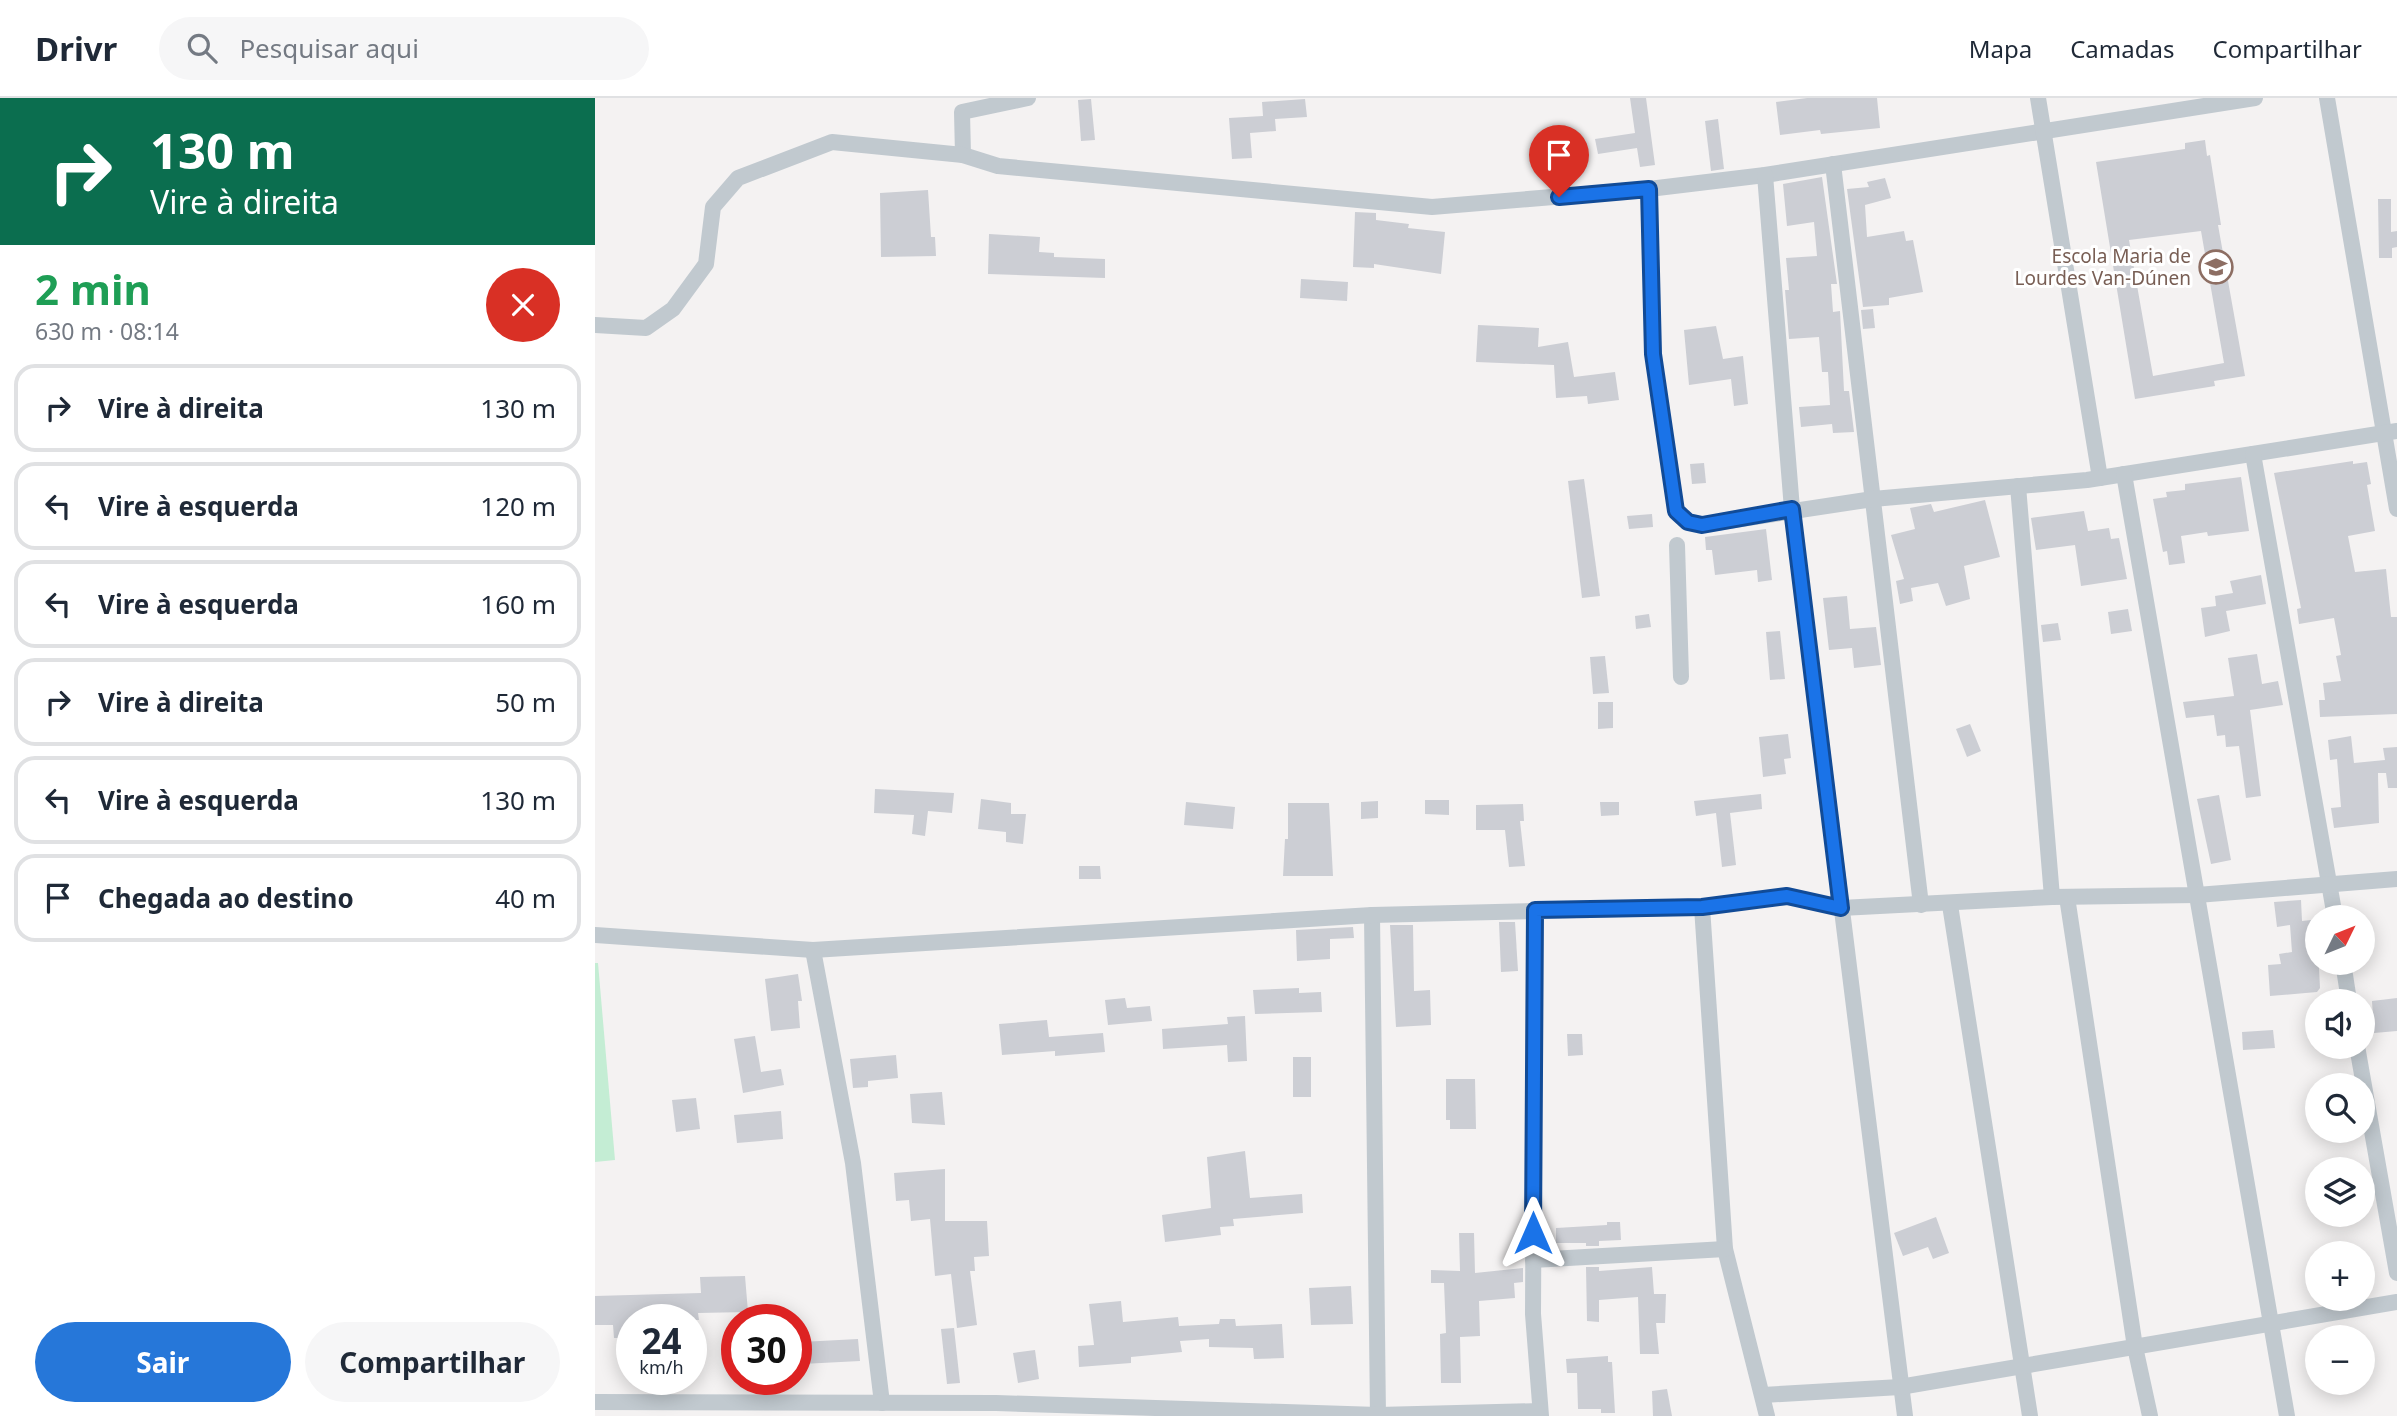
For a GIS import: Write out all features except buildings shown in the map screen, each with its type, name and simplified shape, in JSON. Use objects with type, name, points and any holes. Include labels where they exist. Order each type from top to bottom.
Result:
[{"type":"street","points":[[963,155],[962,112],[1028,98]]},
{"type":"street","points":[[2038,98],[2100,478]]},
{"type":"street","points":[[595,325],[646,328],[673,309],[706,264],[713,207],[738,178],[832,142],[963,155],[997,166],[1431,207],[1649,189],[1765,174],[2045,133],[2255,98]]},
{"type":"street","points":[[2327,98],[2391,432],[2397,509]]},
{"type":"street","points":[[1833,164],[1921,905]]},
{"type":"street","points":[[1765,174],[1792,509],[1905,1416]]},
{"type":"street","points":[[1649,189],[1653,354],[1676,511],[1688,522],[1702,525],[1792,509],[1873,499],[2100,478],[2391,432]]},
{"type":"street","points":[[2253,454],[2333,905]]},
{"type":"street","points":[[2124,474],[2287,1416]]},
{"type":"street","points":[[2018,486],[2060,897],[2135,1347],[2150,1416]]},
{"type":"street","points":[[1677,545],[1681,677]]},
{"type":"street","points":[[595,935],[813,950],[1372,915],[1702,907],[1787,896],[1841,908],[1949,905],[2060,897],[2197,895],[2329,887],[2397,879]]},
{"type":"street","points":[[1949,905],[2030,1416]]},
{"type":"street","points":[[1702,907],[1725,1249],[1767,1416]]},
{"type":"street","points":[[595,1402],[881,1403],[997,1410],[1378,1415],[1541,1413],[1533,1314],[1535,910]]},
{"type":"street","points":[[1372,915],[1378,1415]]},
{"type":"street","points":[[813,950],[853,1163],[881,1403]]},
{"type":"street","points":[[2359,1059],[2397,1273]]},
{"type":"street","points":[[1533,1260],[1725,1249]]},
{"type":"street","points":[[1763,1395],[1900,1387],[2397,1302]]},
{"type":"green space","points":[[595,963],[598,963],[615,1160],[595,1162]]},
{"type":"place","name":"Escola Maria de Lourdes Van-Dúnen","points":[[2216,267]]},
{"type":"route","points":[[1533,1233],[1535,910],[1702,907],[1787,896],[1841,908],[1792,509],[1702,525],[1688,522],[1676,511],[1653,354],[1649,189],[1559,197]]}]
